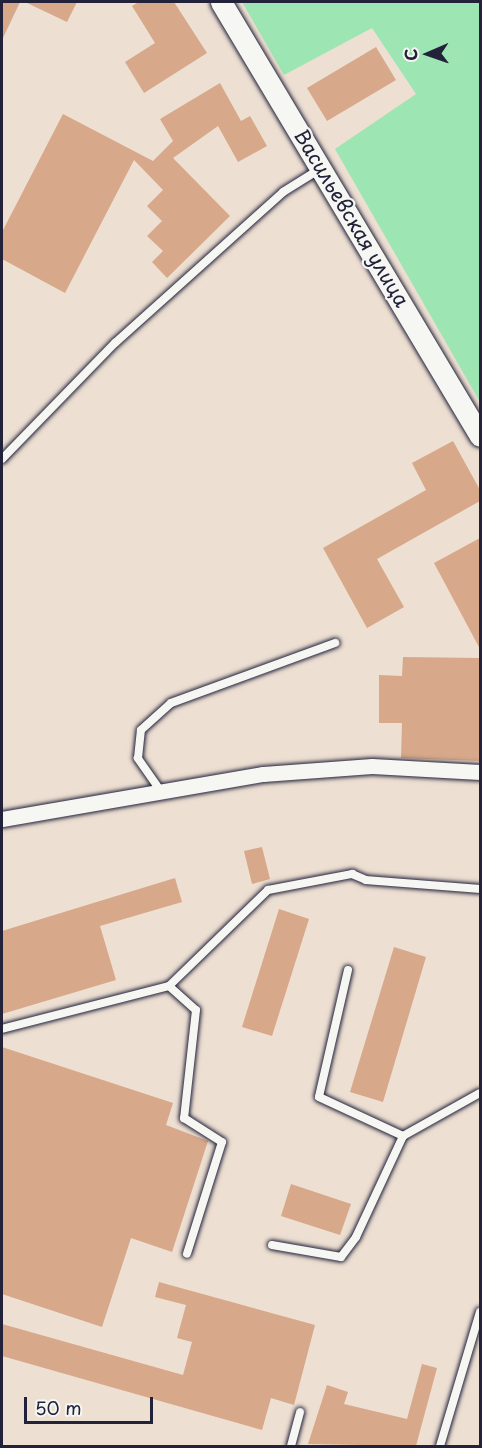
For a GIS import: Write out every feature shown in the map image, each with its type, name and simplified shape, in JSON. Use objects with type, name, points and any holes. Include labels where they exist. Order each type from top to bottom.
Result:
[{"type":"street","name":"Васильевская улица","points":[[221,2],[324,167],[480,436]]},
{"type":"street","points":[[2,819],[263,774],[372,766],[480,772]]},
{"type":"lane","points":[[2,459],[115,343],[283,192],[324,167]]},
{"type":"lane","points":[[160,790],[138,758],[141,730],[171,703],[335,643]]},
{"type":"lane","points":[[2,1029],[169,986],[268,890],[352,874],[366,880],[480,889]]},
{"type":"lane","points":[[348,970],[319,1097],[403,1136]]},
{"type":"lane","points":[[169,986],[196,1010],[184,1118],[222,1142],[187,1254]]},
{"type":"lane","points":[[272,1245],[341,1257],[356,1237],[403,1136],[480,1093]]},
{"type":"lane","points":[[441,1446],[480,1312]]},
{"type":"lane","points":[[291,1446],[300,1412]]},
{"type":"green space","points":[[242,2],[480,2],[480,402],[335,149],[416,94],[372,28],[284,75]]},
{"type":"building","points":[[2,2],[20,2],[2,40]]},
{"type":"building","points":[[25,2],[77,2],[67,22]]},
{"type":"building","points":[[139,2],[174,2],[207,53],[144,93],[125,62],[155,43],[132,6]]},
{"type":"building","points":[[376,47],[396,80],[327,121],[307,88]]},
{"type":"building","points":[[220,83],[241,121],[250,116],[267,146],[238,162],[218,126],[173,158],[230,216],[167,278],[152,262],[163,251],[147,236],[162,221],[147,206],[163,190],[134,160],[65,293],[2,259],[2,232],[63,114],[153,161],[173,141],[160,119]]},
{"type":"building","points":[[453,441],[480,490],[480,501],[377,559],[404,607],[367,628],[323,548],[426,490],[412,463]]},
{"type":"building","points":[[480,538],[480,649],[434,563]]},
{"type":"building","points":[[403,657],[480,658],[480,761],[401,758],[402,723],[379,723],[379,675],[402,676]]},
{"type":"building","points":[[262,847],[270,879],[252,884],[244,851]]},
{"type":"building","points":[[175,878],[182,902],[100,926],[116,980],[2,1014],[2,931]]},
{"type":"building","points":[[279,909],[309,919],[272,1036],[242,1027]]},
{"type":"building","points":[[394,947],[426,957],[383,1102],[350,1092]]},
{"type":"building","points":[[2,1047],[173,1103],[166,1125],[208,1141],[172,1252],[131,1238],[102,1327],[2,1294]]},
{"type":"building","points":[[291,1184],[351,1204],[340,1235],[281,1216]]},
{"type":"building","points":[[159,1282],[315,1325],[294,1405],[271,1398],[262,1430],[2,1356],[2,1324],[183,1375],[192,1342],[177,1338],[186,1305],[155,1297]]},
{"type":"building","points":[[422,1364],[437,1368],[416,1446],[308,1444],[327,1385],[348,1392],[344,1404],[407,1419]]}]
